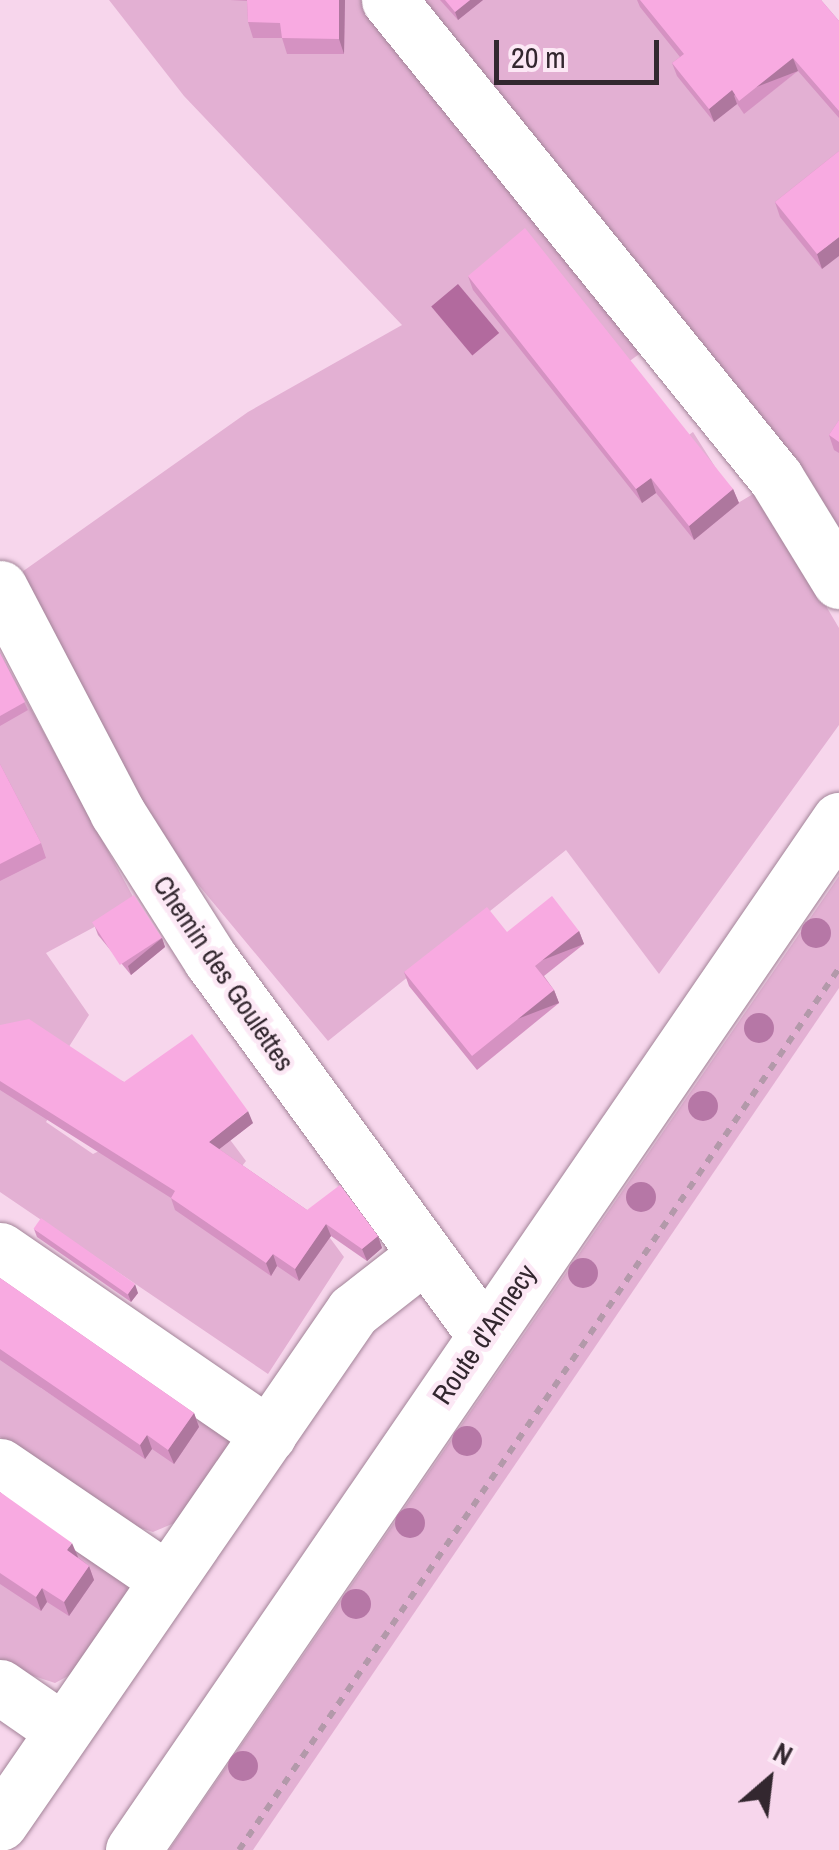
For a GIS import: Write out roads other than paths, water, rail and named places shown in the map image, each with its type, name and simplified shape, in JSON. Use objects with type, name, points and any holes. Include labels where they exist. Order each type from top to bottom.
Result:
[{"type":"main road","points":[[389,0],[776,478],[839,581]]},
{"type":"main road","name":"Chemin des Goulettes","points":[[0,588],[117,812],[422,1256],[484,1334]]},
{"type":"main road","name":"Route d'Annecy","points":[[132,1850],[839,820]]},
{"type":"main road","points":[[0,1250],[268,1435]]},
{"type":"main road","points":[[0,1823],[353,1311],[422,1256]]},
{"type":"main road","points":[[0,1466],[166,1579]]},
{"type":"main road","points":[[0,1688],[62,1730]]}]
